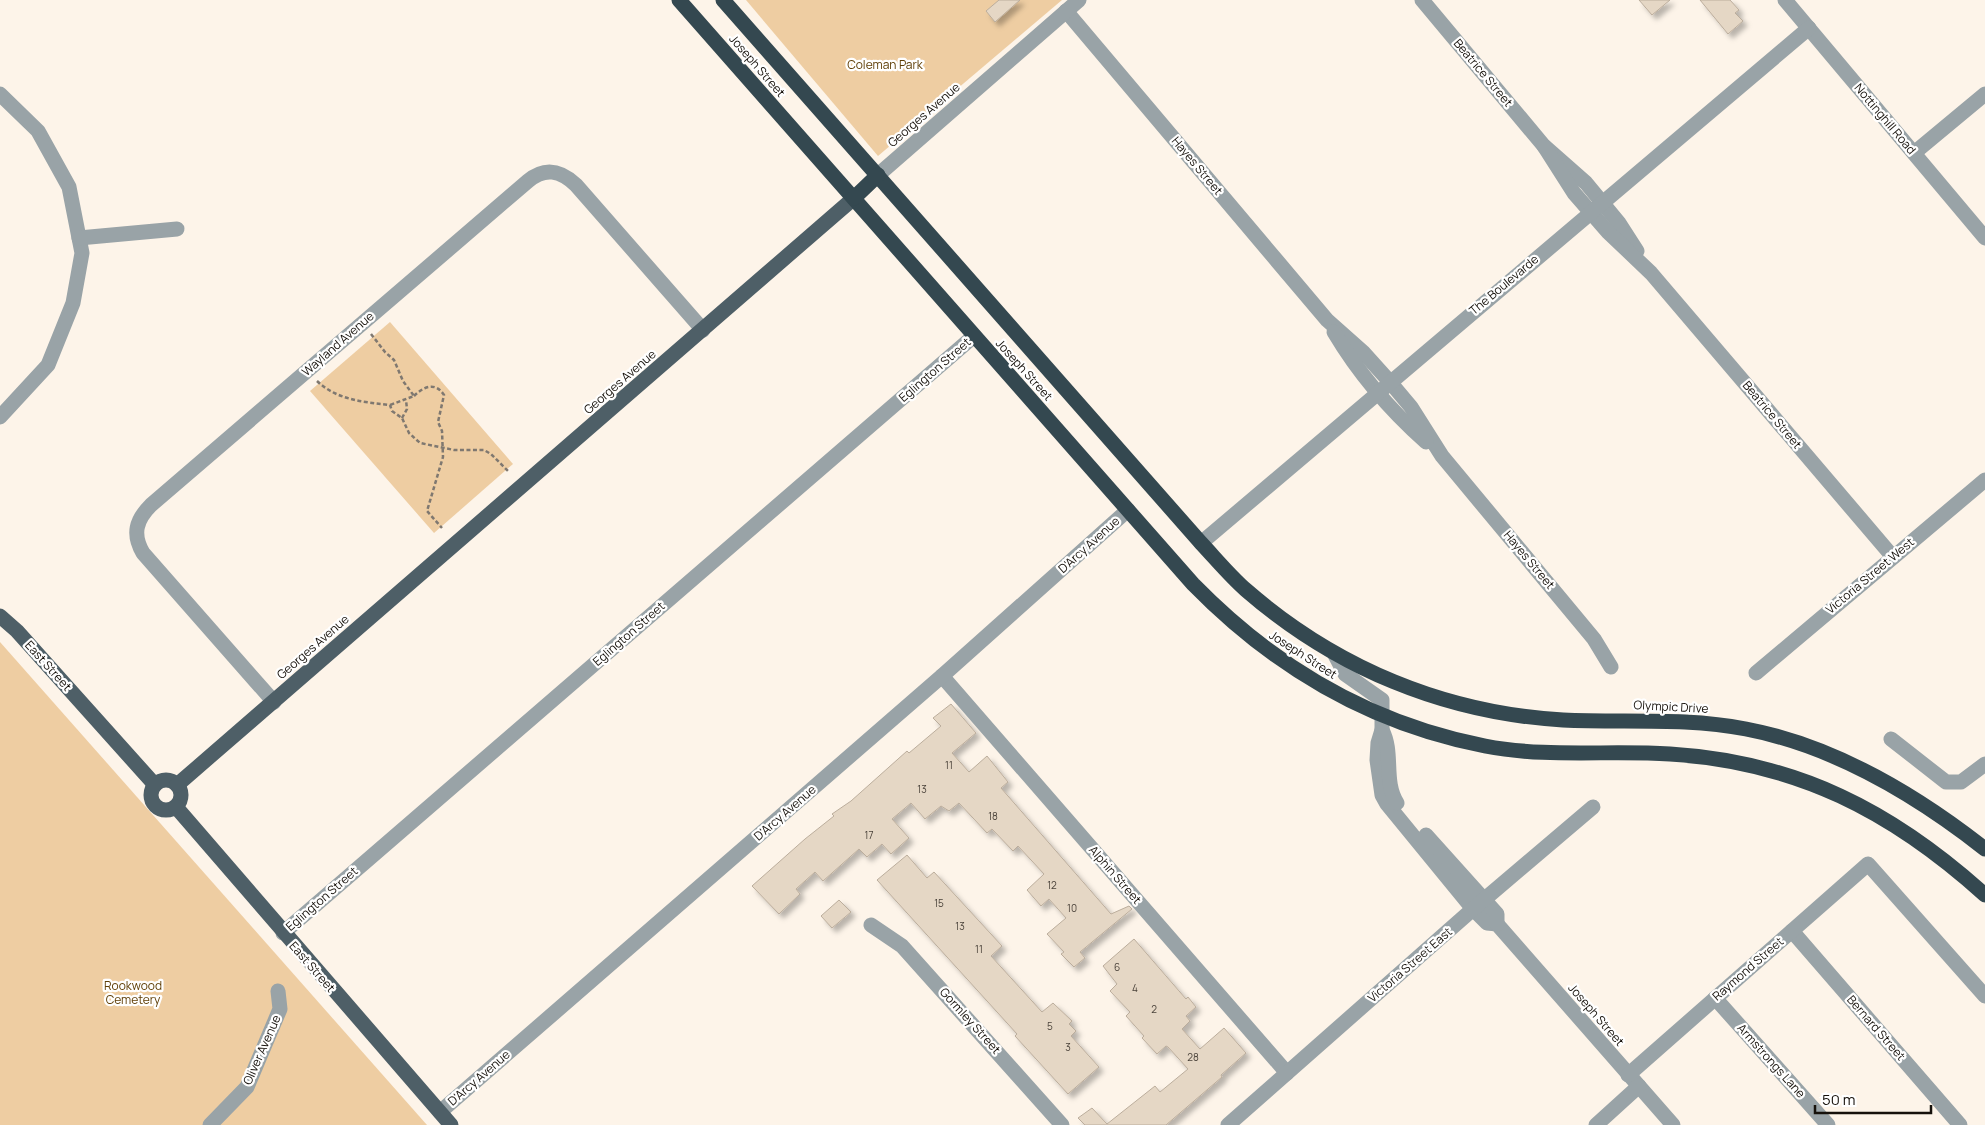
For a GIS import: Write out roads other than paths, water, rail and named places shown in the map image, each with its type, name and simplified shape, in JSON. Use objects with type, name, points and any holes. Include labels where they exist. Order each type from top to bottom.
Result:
[{"type":"highway","name":"Joseph Street","points":[[679,0],[1193,584],[1240,629],[1303,675],[1383,723]]},
{"type":"highway","name":"Joseph Street","points":[[723,0],[1200,543],[1244,589],[1282,619],[1336,655]]},
{"type":"highway","name":"Georges Avenue","points":[[854,198],[878,175]]},
{"type":"highway","name":"Olympic Drive","points":[[1336,655],[1390,682],[1474,708],[1558,719],[1716,724],[1779,737],[1852,765],[1887,781],[1920,800],[1985,849]]},
{"type":"highway","points":[[1383,723],[1524,752],[1668,754],[1726,761],[1762,768],[1831,792],[1881,816],[1926,845],[1985,895]]},
{"type":"main road","name":"Georges Avenue","points":[[177,785],[854,198]]},
{"type":"main road","name":"East Street","points":[[0,616],[17,631],[155,785]]},
{"type":"main road","points":[[163,780],[177,785],[181,798],[176,807],[166,810],[156,807],[151,798],[155,785],[163,780]]},
{"type":"main road","name":"East Street","points":[[176,807],[451,1125]]},
{"type":"street","name":"Georges Avenue","points":[[878,175],[1079,0]]},
{"type":"street","name":"Beatrice Street","points":[[1422,0],[1544,146],[1586,183],[1596,208],[1618,223],[1651,273],[1893,557]]},
{"type":"street","name":"Nottinghill Road","points":[[1785,0],[1985,238]]},
{"type":"street","name":"Hayes Street","points":[[1066,11],[1328,320],[1363,352],[1390,382],[1410,407],[1442,456],[1594,639],[1611,667]]},
{"type":"street","name":"The Boulevarde","points":[[1200,543],[1809,28]]},
{"type":"street","points":[[0,94],[38,131],[69,187],[82,253],[74,303],[48,365],[0,417]]},
{"type":"street","points":[[1914,153],[1985,94]]},
{"type":"street","name":"Wayland Avenue","points":[[274,702],[149,561],[137,543],[136,532],[138,522],[151,506],[528,181],[544,171],[554,171],[563,174],[576,185],[703,330]]},
{"type":"street","points":[[79,238],[177,229]]},
{"type":"street","name":"Hayes Street","points":[[1328,320],[1351,361],[1398,416],[1442,456]]},
{"type":"street","name":"Eglington Street","points":[[283,933],[974,336]]},
{"type":"street","name":"Victoria Street West","points":[[1756,673],[1985,480]]},
{"type":"street","name":"D'Arcy Avenue","points":[[440,1112],[942,676],[1128,510]]},
{"type":"street","name":"Joseph Street","points":[[1336,655],[1344,674],[1382,700],[1383,723],[1378,743],[1377,760],[1382,795],[1387,804],[1427,844],[1479,904],[1487,923],[1496,924],[1673,1125]]},
{"type":"street","name":"Alphin Street","points":[[942,676],[1287,1073]]},
{"type":"street","points":[[1892,739],[1946,782],[1961,782],[1985,764]]},
{"type":"street","name":"Victoria Street East","points":[[1228,1125],[1479,904],[1593,807]]},
{"type":"street","name":"Raymond Street","points":[[1628,1075],[1868,864],[1985,996]]},
{"type":"street","name":"Gormley Street","points":[[871,925],[902,946],[1062,1125]]},
{"type":"street","name":"Bernard Street","points":[[1792,931],[1960,1125]]},
{"type":"street","name":"Oliver Avenue","points":[[210,1125],[246,1087],[280,1009],[278,991]]},
{"type":"street","name":"Armstrongs Lane","points":[[1714,998],[1828,1125]]},
{"type":"street","points":[[1596,1125],[1639,1086]]},
{"type":"park label","name":"Coleman Park","points":[[885,65]]},
{"type":"park label","name":"Rookwood Cemetery","points":[[133,993]]}]
